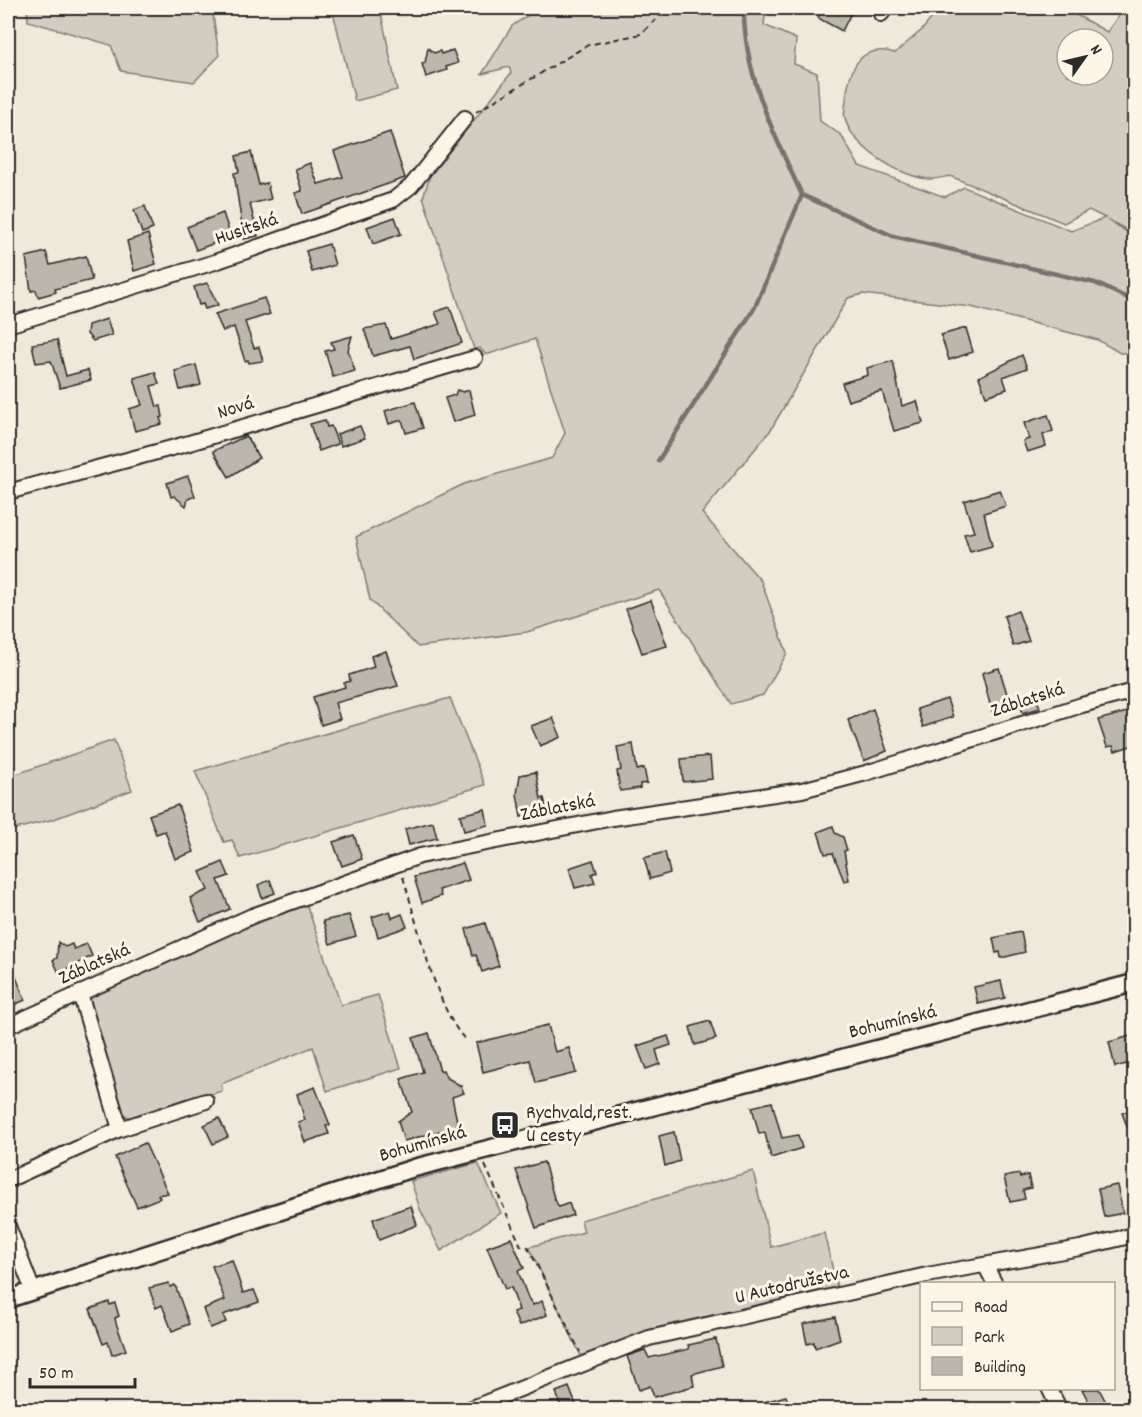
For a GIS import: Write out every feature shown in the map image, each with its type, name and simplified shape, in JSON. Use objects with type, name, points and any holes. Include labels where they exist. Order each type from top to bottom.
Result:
[{"type":"main road","name":"Bohumínská","points":[[8,1299],[393,1175],[480,1150],[1134,983]]},
{"type":"street","name":"Husitská","points":[[8,325],[215,262],[393,200],[411,186],[465,118]]},
{"type":"street","name":"Nová","points":[[8,492],[179,446],[475,358]]},
{"type":"street","name":"Záblatská","points":[[8,1026],[252,916],[420,856],[614,818],[802,790],[866,773],[1082,705],[1134,691]]},
{"type":"street","points":[[80,993],[120,1129]]},
{"type":"street","points":[[8,1180],[120,1129],[206,1101]]},
{"type":"street","points":[[8,1227],[33,1291]]},
{"type":"street","name":"U Autodružstva","points":[[467,1410],[649,1338],[927,1275],[1134,1235]]},
{"type":"street","points":[[985,1265],[994,1282]]},
{"type":"street","points":[[1050,1390],[1060,1410]]},
{"type":"path","points":[[465,118],[588,45],[641,34],[668,8]]},
{"type":"path","points":[[399,863],[443,1005],[455,1030],[466,1040]]},
{"type":"path","points":[[480,1150],[521,1246],[528,1247],[585,1363]]},
{"type":"green space","points":[[27,8],[212,8],[219,56],[194,82],[121,71],[111,45],[28,21]]},
{"type":"green space","points":[[332,8],[380,8],[397,90],[355,101]]},
{"type":"green space","points":[[539,8],[766,8],[764,25],[796,39],[794,64],[817,73],[820,121],[841,135],[859,166],[945,197],[964,187],[1071,231],[1105,218],[1089,210],[1064,223],[950,176],[933,179],[907,174],[867,150],[849,129],[845,118],[844,111],[850,78],[853,69],[864,55],[883,51],[895,53],[922,30],[940,8],[1064,8],[1098,27],[1055,27],[1055,87],[1115,87],[1115,27],[1111,27],[1124,8],[1134,8],[1134,234],[1107,219],[1134,237],[1134,352],[1120,353],[1098,340],[971,307],[863,294],[848,298],[770,431],[702,513],[761,581],[787,653],[763,695],[731,704],[659,590],[527,632],[418,647],[370,600],[356,537],[464,484],[552,458],[565,433],[535,339],[486,355],[480,348],[474,349],[423,197],[430,176],[511,73],[509,67],[482,74],[512,26]]},
{"type":"green space","points":[[450,698],[485,785],[240,858],[232,840],[224,842],[195,771]]},
{"type":"green space","points":[[114,740],[132,790],[54,819],[8,831],[8,777]]},
{"type":"green space","points":[[306,903],[341,1005],[378,995],[401,1068],[327,1091],[313,1047],[221,1084],[222,1091],[129,1118],[119,1109],[86,1004],[91,995],[217,937]]},
{"type":"green space","points":[[478,1163],[501,1213],[441,1251],[420,1209],[411,1181]]},
{"type":"green space","points":[[753,1171],[771,1247],[824,1233],[837,1287],[642,1333],[581,1356],[529,1247],[584,1232],[581,1220]]},
{"type":"building","points":[[823,8],[846,8],[852,11],[842,31],[818,18]]},
{"type":"building","points":[[428,48],[434,53],[440,51],[441,54],[453,50],[458,63],[446,67],[447,70],[426,77],[422,64],[425,63]]},
{"type":"building","points":[[390,132],[405,178],[302,214],[295,193],[302,191],[295,169],[310,163],[318,184],[343,177],[334,151]]},
{"type":"building","points":[[251,152],[259,185],[267,183],[271,199],[250,204],[258,236],[244,239],[234,173],[239,172],[236,156]]},
{"type":"building","points":[[145,206],[153,229],[142,233],[134,210]]},
{"type":"building","points":[[223,213],[231,237],[196,250],[187,227]]},
{"type":"building","points":[[395,217],[401,234],[373,244],[367,227]]},
{"type":"building","points":[[148,234],[156,264],[134,271],[127,241]]},
{"type":"building","points":[[329,244],[335,265],[312,272],[306,251]]},
{"type":"building","points":[[46,252],[50,265],[86,256],[92,280],[55,289],[56,292],[38,297],[36,290],[31,291],[26,257]]},
{"type":"building","points":[[207,283],[218,305],[205,309],[203,304],[199,305],[194,287]]},
{"type":"building","points":[[264,298],[270,314],[245,322],[254,348],[259,347],[263,361],[249,363],[248,360],[245,361],[234,327],[223,331],[215,314]]},
{"type":"building","points":[[450,307],[462,343],[414,359],[410,346],[373,356],[364,329],[386,325],[391,339],[440,324],[435,312]]},
{"type":"building","points":[[107,319],[112,335],[93,341],[87,334],[88,325]]},
{"type":"building","points":[[966,328],[973,352],[949,360],[941,335]]},
{"type":"building","points":[[352,336],[348,350],[355,371],[333,377],[325,351],[334,349],[331,342]]},
{"type":"building","points":[[57,340],[66,376],[88,370],[91,380],[60,388],[51,361],[36,363],[32,344]]},
{"type":"building","points":[[1022,355],[1027,368],[1003,377],[1007,389],[986,396],[979,377]]},
{"type":"building","points":[[893,361],[902,406],[917,401],[923,423],[894,431],[882,391],[848,401],[842,383],[868,375],[867,368]]},
{"type":"building","points":[[196,365],[201,385],[180,390],[175,371]]},
{"type":"building","points":[[155,372],[159,384],[151,386],[157,407],[161,406],[162,424],[135,431],[129,409],[142,405],[134,378]]},
{"type":"building","points":[[457,390],[463,392],[469,390],[475,415],[453,422],[445,398],[455,395]]},
{"type":"building","points":[[415,402],[423,428],[406,433],[402,420],[389,424],[385,411]]},
{"type":"building","points":[[1048,415],[1053,431],[1043,435],[1046,446],[1027,452],[1023,441],[1029,439],[1024,423]]},
{"type":"building","points":[[325,420],[327,427],[331,426],[338,444],[319,451],[310,424]]},
{"type":"building","points":[[360,426],[365,438],[341,446],[337,434]]},
{"type":"building","points":[[246,436],[259,458],[229,477],[213,451]]},
{"type":"building","points":[[188,476],[195,496],[188,499],[186,506],[174,496],[171,497],[167,483]]},
{"type":"building","points":[[1000,490],[1006,506],[984,513],[992,546],[970,552],[964,534],[974,532],[964,501]]},
{"type":"building","points":[[651,600],[667,646],[642,653],[626,609]]},
{"type":"building","points":[[1018,611],[1029,641],[1013,646],[1004,616]]},
{"type":"building","points":[[386,651],[398,686],[335,703],[340,719],[321,725],[313,697],[345,687],[344,683],[350,681],[349,675],[374,667],[371,656]]},
{"type":"building","points":[[999,668],[1012,710],[993,716],[982,673]]},
{"type":"building","points":[[1036,696],[1040,708],[1023,713],[1019,700]]},
{"type":"building","points":[[947,699],[953,717],[923,727],[917,709]]},
{"type":"building","points":[[873,709],[887,751],[864,761],[848,720]]},
{"type":"building","points":[[1134,710],[1134,745],[1115,751],[1113,746],[1107,747],[1098,720]]},
{"type":"building","points":[[553,718],[561,737],[540,746],[531,726]]},
{"type":"building","points":[[633,744],[637,770],[644,768],[647,783],[640,784],[640,788],[620,791],[617,771],[621,770],[617,747]]},
{"type":"building","points":[[710,756],[712,779],[683,782],[681,759]]},
{"type":"building","points":[[536,772],[541,799],[544,798],[547,812],[521,817],[517,794],[520,775]]},
{"type":"building","points":[[178,805],[194,852],[175,859],[165,831],[156,834],[149,815]]},
{"type":"building","points":[[485,809],[488,825],[464,831],[460,815]]},
{"type":"building","points":[[433,822],[437,838],[409,845],[405,829]]},
{"type":"building","points":[[833,826],[835,833],[843,837],[847,850],[844,851],[849,880],[844,881],[833,853],[825,854],[818,832]]},
{"type":"building","points":[[354,835],[362,859],[342,866],[333,842]]},
{"type":"building","points":[[665,852],[670,873],[650,879],[644,858]]},
{"type":"building","points":[[593,860],[597,872],[592,874],[595,883],[575,888],[569,868]]},
{"type":"building","points":[[223,862],[229,876],[218,880],[230,909],[200,922],[190,898],[208,890],[200,872]]},
{"type":"building","points":[[463,863],[469,880],[439,890],[441,896],[422,903],[414,877]]},
{"type":"building","points":[[270,880],[275,893],[262,898],[258,885]]},
{"type":"building","points":[[390,911],[392,918],[402,914],[407,927],[378,937],[372,917]]},
{"type":"building","points":[[349,915],[356,936],[330,944],[323,921]]},
{"type":"building","points":[[485,923],[499,966],[482,972],[476,955],[473,956],[466,929]]},
{"type":"building","points":[[1021,932],[1025,952],[1001,958],[1000,952],[996,953],[993,938]]},
{"type":"building","points":[[58,942],[65,947],[72,944],[74,949],[87,944],[92,956],[59,973],[53,960],[57,958]]},
{"type":"building","points":[[8,956],[25,1000],[14,1005],[8,990]]},
{"type":"building","points":[[1001,981],[1005,998],[978,1004],[974,987]]},
{"type":"building","points":[[710,1021],[716,1039],[695,1045],[690,1027]]},
{"type":"building","points":[[548,1025],[555,1052],[569,1048],[576,1073],[536,1083],[530,1060],[483,1072],[476,1043]]},
{"type":"building","points":[[429,1033],[440,1071],[443,1070],[446,1077],[461,1086],[464,1093],[452,1097],[458,1126],[404,1141],[398,1121],[412,1112],[401,1079],[423,1072],[413,1038]]},
{"type":"building","points":[[1134,1035],[1134,1062],[1115,1067],[1109,1042]]},
{"type":"building","points":[[668,1036],[671,1045],[656,1050],[660,1064],[646,1069],[637,1046]]},
{"type":"building","points":[[315,1087],[330,1125],[326,1126],[329,1134],[305,1142],[298,1122],[305,1120],[297,1094]]},
{"type":"building","points":[[772,1102],[782,1138],[798,1135],[802,1148],[771,1158],[765,1133],[759,1134],[752,1107]]},
{"type":"building","points":[[1134,1109],[1134,1142],[1133,1142],[1122,1113]]},
{"type":"building","points":[[219,1118],[228,1137],[213,1144],[204,1125]]},
{"type":"building","points":[[674,1132],[680,1161],[665,1166],[659,1136]]},
{"type":"building","points":[[145,1143],[168,1193],[158,1195],[160,1198],[137,1207],[115,1157]]},
{"type":"building","points":[[544,1162],[554,1198],[559,1207],[569,1203],[573,1215],[536,1228],[516,1170]]},
{"type":"building","points":[[1019,1174],[1020,1177],[1028,1175],[1031,1188],[1023,1190],[1025,1199],[1010,1202],[1004,1177]]},
{"type":"building","points":[[1117,1185],[1123,1213],[1104,1217],[1098,1189]]},
{"type":"building","points":[[411,1206],[417,1225],[379,1240],[373,1219]]},
{"type":"building","points":[[511,1238],[524,1268],[518,1271],[528,1298],[533,1305],[542,1301],[547,1315],[519,1326],[513,1312],[519,1310],[511,1287],[505,1289],[487,1247]]},
{"type":"building","points":[[232,1260],[243,1293],[254,1290],[259,1302],[223,1315],[226,1322],[210,1328],[203,1309],[225,1300],[212,1266]]},
{"type":"building","points":[[169,1283],[170,1287],[175,1285],[189,1324],[172,1331],[162,1305],[156,1308],[149,1288]]},
{"type":"building","points":[[109,1302],[110,1305],[115,1303],[119,1316],[115,1318],[116,1323],[126,1350],[112,1355],[108,1342],[103,1344],[90,1309]]},
{"type":"building","points":[[835,1317],[840,1339],[815,1348],[814,1342],[807,1344],[803,1324]]},
{"type":"building","points":[[716,1339],[722,1366],[692,1374],[694,1386],[654,1397],[650,1386],[639,1390],[627,1356],[645,1350],[649,1358],[689,1349],[688,1345]]},
{"type":"building","points":[[569,1387],[578,1410],[562,1410],[556,1392]]},
{"type":"building","points":[[1083,1390],[1100,1390],[1107,1404],[1093,1410]]},
{"type":"building","points":[[786,1396],[790,1410],[750,1410],[750,1406]]},
{"type":"waterway","points":[[744,8],[749,56],[762,104],[802,195],[893,236],[1095,283],[1134,301]]},
{"type":"waterway","points":[[658,461],[755,307],[802,195]]},
{"type":"place","name":"Rychvald,rest. U cesty","points":[[505,1125]]}]
